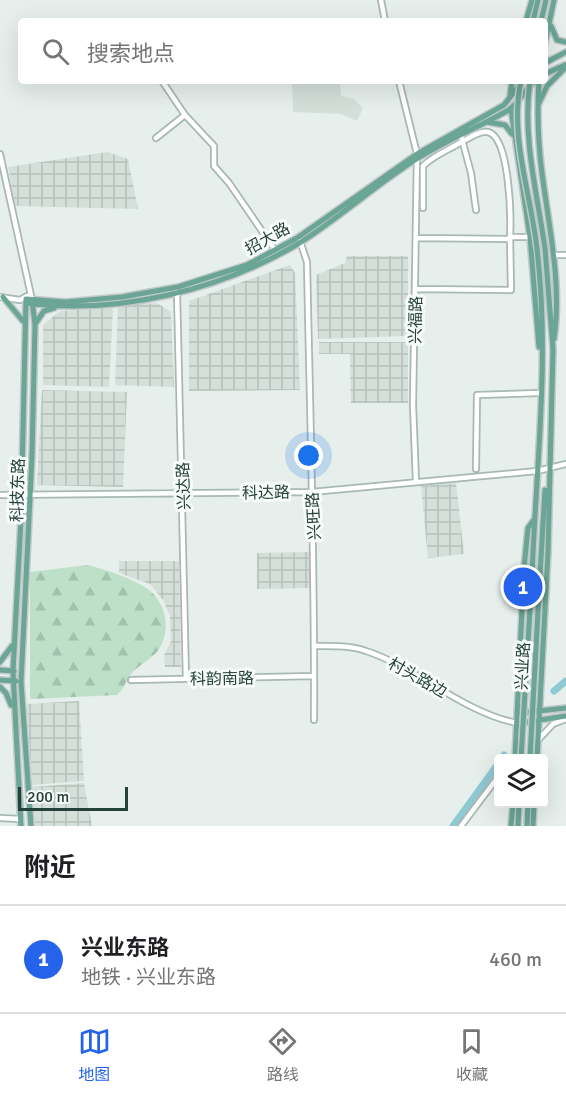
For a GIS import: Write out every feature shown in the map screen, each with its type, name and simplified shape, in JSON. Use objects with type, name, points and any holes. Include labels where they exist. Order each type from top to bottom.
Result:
[{"type":"main road","points":[[527,18],[532,0]]},
{"type":"main road","points":[[534,18],[538,0]]},
{"type":"main road","points":[[542,18],[546,0]]},
{"type":"main road","points":[[548,27],[554,0]]},
{"type":"main road","points":[[550,16],[551,31],[557,40],[566,42]]},
{"type":"main road","points":[[548,61],[566,52]]},
{"type":"main road","points":[[548,73],[566,66]]},
{"type":"main road","points":[[538,108],[547,86],[566,66]]},
{"type":"main road","points":[[512,84],[510,96],[514,139],[530,237],[541,366]]},
{"type":"main road","name":"招大路","points":[[27,300],[56,307],[177,290],[246,269],[299,240],[417,156],[504,105],[520,84]]},
{"type":"main road","points":[[521,754],[537,471],[542,292],[520,150],[518,118],[522,84]]},
{"type":"main road","points":[[511,109],[532,84]]},
{"type":"main road","points":[[534,84],[527,103],[528,132],[545,248],[553,350],[548,552],[537,754]]},
{"type":"main road","points":[[535,84],[542,172],[554,255],[557,318],[553,350]]},
{"type":"main road","name":"招大路","points":[[460,132],[511,109]]},
{"type":"main road","points":[[477,125],[486,122],[504,125],[514,139]]},
{"type":"main road","name":"招大路","points":[[27,300],[66,302],[177,290],[247,265],[299,240]]},
{"type":"main road","points":[[1,297],[23,322]]},
{"type":"main road","points":[[21,826],[13,712],[13,644],[21,495],[23,322],[27,300]]},
{"type":"main road","name":"科技东路","points":[[27,300],[35,324],[21,681],[31,826]]},
{"type":"main road","points":[[35,324],[44,311],[56,307]]},
{"type":"main road","points":[[538,446],[546,450],[551,445]]},
{"type":"main road","name":"兴业路","points":[[530,754],[545,491],[548,488]]},
{"type":"main road","points":[[515,754],[524,568],[528,528],[534,520]]},
{"type":"main road","points":[[0,662],[13,644]]},
{"type":"main road","points":[[0,670],[21,672]]},
{"type":"main road","points":[[0,680],[21,681]]},
{"type":"main road","points":[[0,687],[6,693],[13,712]]},
{"type":"main road","points":[[518,714],[566,708]]},
{"type":"main road","points":[[517,723],[566,718]]},
{"type":"main road","points":[[511,826],[513,808]]},
{"type":"main road","points":[[518,826],[519,808]]},
{"type":"main road","points":[[527,826],[528,808]]},
{"type":"main road","points":[[533,826],[534,808]]},
{"type":"street","points":[[381,0],[384,18]]},
{"type":"street","points":[[164,84],[185,115],[214,146],[214,166],[229,183],[275,250]]},
{"type":"street","name":"兴福路","points":[[400,84],[417,156],[413,405],[416,482]]},
{"type":"street","points":[[156,138],[185,115]]},
{"type":"street","points":[[460,132],[471,173],[476,210]]},
{"type":"street","points":[[416,289],[511,290],[510,203],[500,141],[497,136],[485,132],[431,159],[423,166],[423,208]]},
{"type":"street","points":[[0,154],[27,300]]},
{"type":"street","points":[[416,237],[530,237]]},
{"type":"street","name":"兴旺路","points":[[299,240],[307,262],[312,492],[316,565],[314,720]]},
{"type":"street","points":[[554,255],[566,255]]},
{"type":"street","name":"兴达路","points":[[177,290],[186,679]]},
{"type":"street","name":"招大路","points":[[1,297],[27,300]]},
{"type":"street","points":[[476,469],[477,395],[540,393]]},
{"type":"street","name":"科达路","points":[[0,495],[312,492],[537,471],[566,464]]},
{"type":"street","name":"村头路边","points":[[315,646],[365,650],[390,661],[446,693],[517,723]]},
{"type":"street","name":"科韵南路","points":[[131,680],[314,676]]},
{"type":"street","points":[[538,740],[553,724],[566,718]]},
{"type":"street","points":[[461,826],[494,782]]},
{"type":"street","points":[[0,819],[20,819]]},
{"type":"shaded area","points":[[292,84],[340,84],[341,96],[354,99],[363,108],[357,121],[341,114],[293,112]]},
{"type":"shaded area","points":[[108,152],[128,159],[138,209],[15,206],[8,167]]},
{"type":"shaded area","points":[[347,256],[408,256],[408,336],[318,339],[316,275],[345,263]]},
{"type":"shaded area","points":[[290,265],[295,273],[300,390],[189,391],[189,301]]},
{"type":"shaded area","points":[[157,303],[171,312],[174,387],[115,385],[118,306]]},
{"type":"shaded area","points":[[113,308],[109,387],[43,385],[43,325],[60,311]]},
{"type":"shaded area","points":[[319,342],[408,342],[408,403],[351,403],[350,354],[319,354]]},
{"type":"shaded area","points":[[42,390],[127,392],[123,487],[37,485]]},
{"type":"shaded area","points":[[456,483],[464,554],[428,558],[421,486]]},
{"type":"shaded area","points":[[311,552],[311,588],[257,589],[257,553]]},
{"type":"shaded area","points":[[119,561],[179,561],[181,667],[165,667],[164,655],[171,641],[170,616],[163,600],[150,584],[119,573]]},
{"type":"shaded area","points":[[79,701],[84,781],[32,785],[27,704]]},
{"type":"shaded area","points":[[84,783],[92,826],[35,826],[32,787]]},
{"type":"green space","points":[[87,565],[126,578],[153,594],[165,616],[163,641],[156,653],[131,673],[117,695],[30,699],[30,572]]},
{"type":"waterway","points":[[554,691],[566,681]]},
{"type":"waterway","points":[[453,826],[494,770]]},
{"type":"place","name":"兴业东路","points":[[523,587]]}]
